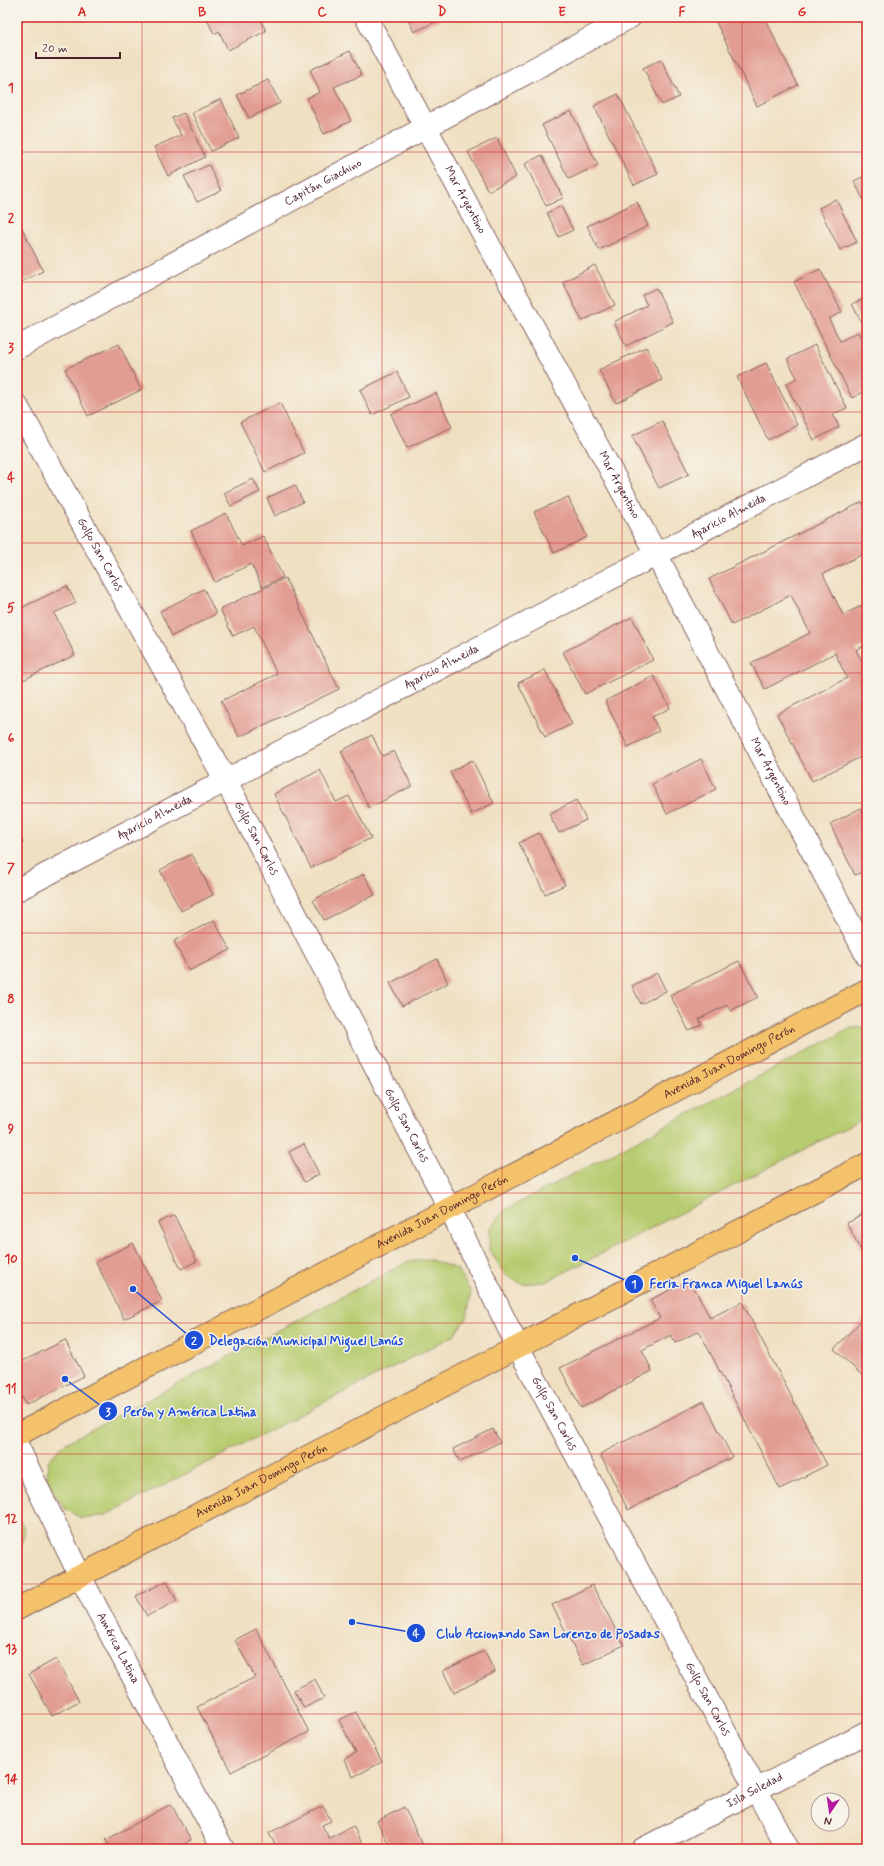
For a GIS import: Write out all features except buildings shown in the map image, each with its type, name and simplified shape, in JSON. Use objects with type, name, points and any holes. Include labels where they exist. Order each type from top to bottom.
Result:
[{"type":"main road","name":"Avenida Juan Domingo Perón","points":[[17,1435],[867,990]]},
{"type":"main road","name":"Avenida Juan Domingo Perón","points":[[17,1609],[867,1164]]},
{"type":"street","name":"Mar Argentino","points":[[366,17],[424,127],[656,554],[867,956]]},
{"type":"street","name":"Capitán Giachino","points":[[17,348],[630,17]]},
{"type":"street","name":"Golfo San Carlos","points":[[17,406],[226,781],[450,1209],[518,1347],[788,1849]]},
{"type":"street","name":"Aparicio Almeida","points":[[17,890],[867,444]]},
{"type":"street","name":"América Latina","points":[[17,1445],[80,1576],[223,1849]]},
{"type":"street","name":"Isla Soledad","points":[[643,1849],[867,1732]]},
{"type":"green space","points":[[867,1027],[867,1117],[546,1282],[523,1284],[507,1276],[489,1250],[490,1228],[505,1210],[851,1028]]},
{"type":"green space","points":[[431,1260],[457,1269],[471,1292],[467,1318],[453,1336],[104,1516],[81,1518],[65,1509],[47,1483],[48,1461],[64,1444],[409,1261]]},
{"type":"green space","points":[[17,1517],[25,1529],[20,1554],[17,1558]]},
{"type":"place","name":"Feria Franca Miguel Lanús","points":[[575,1258]]},
{"type":"place","name":"Delegación Municipal Miguel Lanús","points":[[133,1289]]},
{"type":"place","name":"Perón y América Latina","points":[[65,1379]]},
{"type":"place","name":"Club Accionando San Lorenzo de Posadas","points":[[352,1622]]}]
